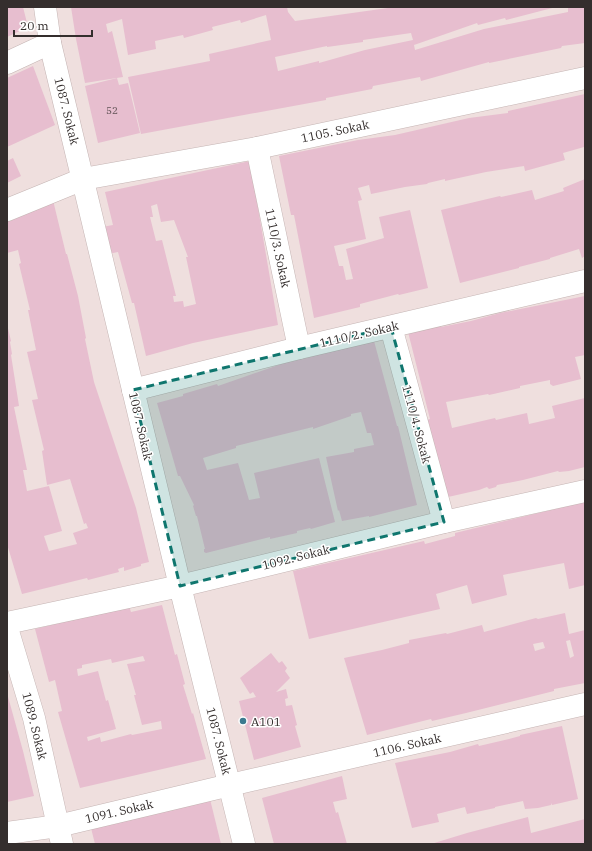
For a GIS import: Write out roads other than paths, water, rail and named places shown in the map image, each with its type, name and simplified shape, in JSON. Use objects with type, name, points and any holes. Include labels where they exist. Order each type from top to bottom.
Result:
[{"type":"street","name":"1087. Sokak","points":[[45,7],[50,43],[180,586],[244,844]]},
{"type":"street","points":[[7,63],[50,43]]},
{"type":"street","name":"1105. Sokak","points":[[83,179],[257,148],[585,78]]},
{"type":"street","name":"1110/3. Sokak","points":[[257,148],[299,348]]},
{"type":"street","points":[[7,210],[83,179]]},
{"type":"street","name":"1110/2. Sokak","points":[[133,390],[299,348],[585,281]]},
{"type":"street","name":"1110/4. Sokak","points":[[391,327],[444,522]]},
{"type":"street","name":"1092. Sokak","points":[[7,624],[180,586],[444,522],[585,491]]},
{"type":"street","name":"1089. Sokak","points":[[7,628],[34,718],[60,835]]},
{"type":"street","name":"1106. Sokak","points":[[230,785],[585,704]]},
{"type":"street","name":"1091. Sokak","points":[[7,833],[60,835],[230,785]]},
{"type":"place","name":"A101","points":[[243,721]]}]
